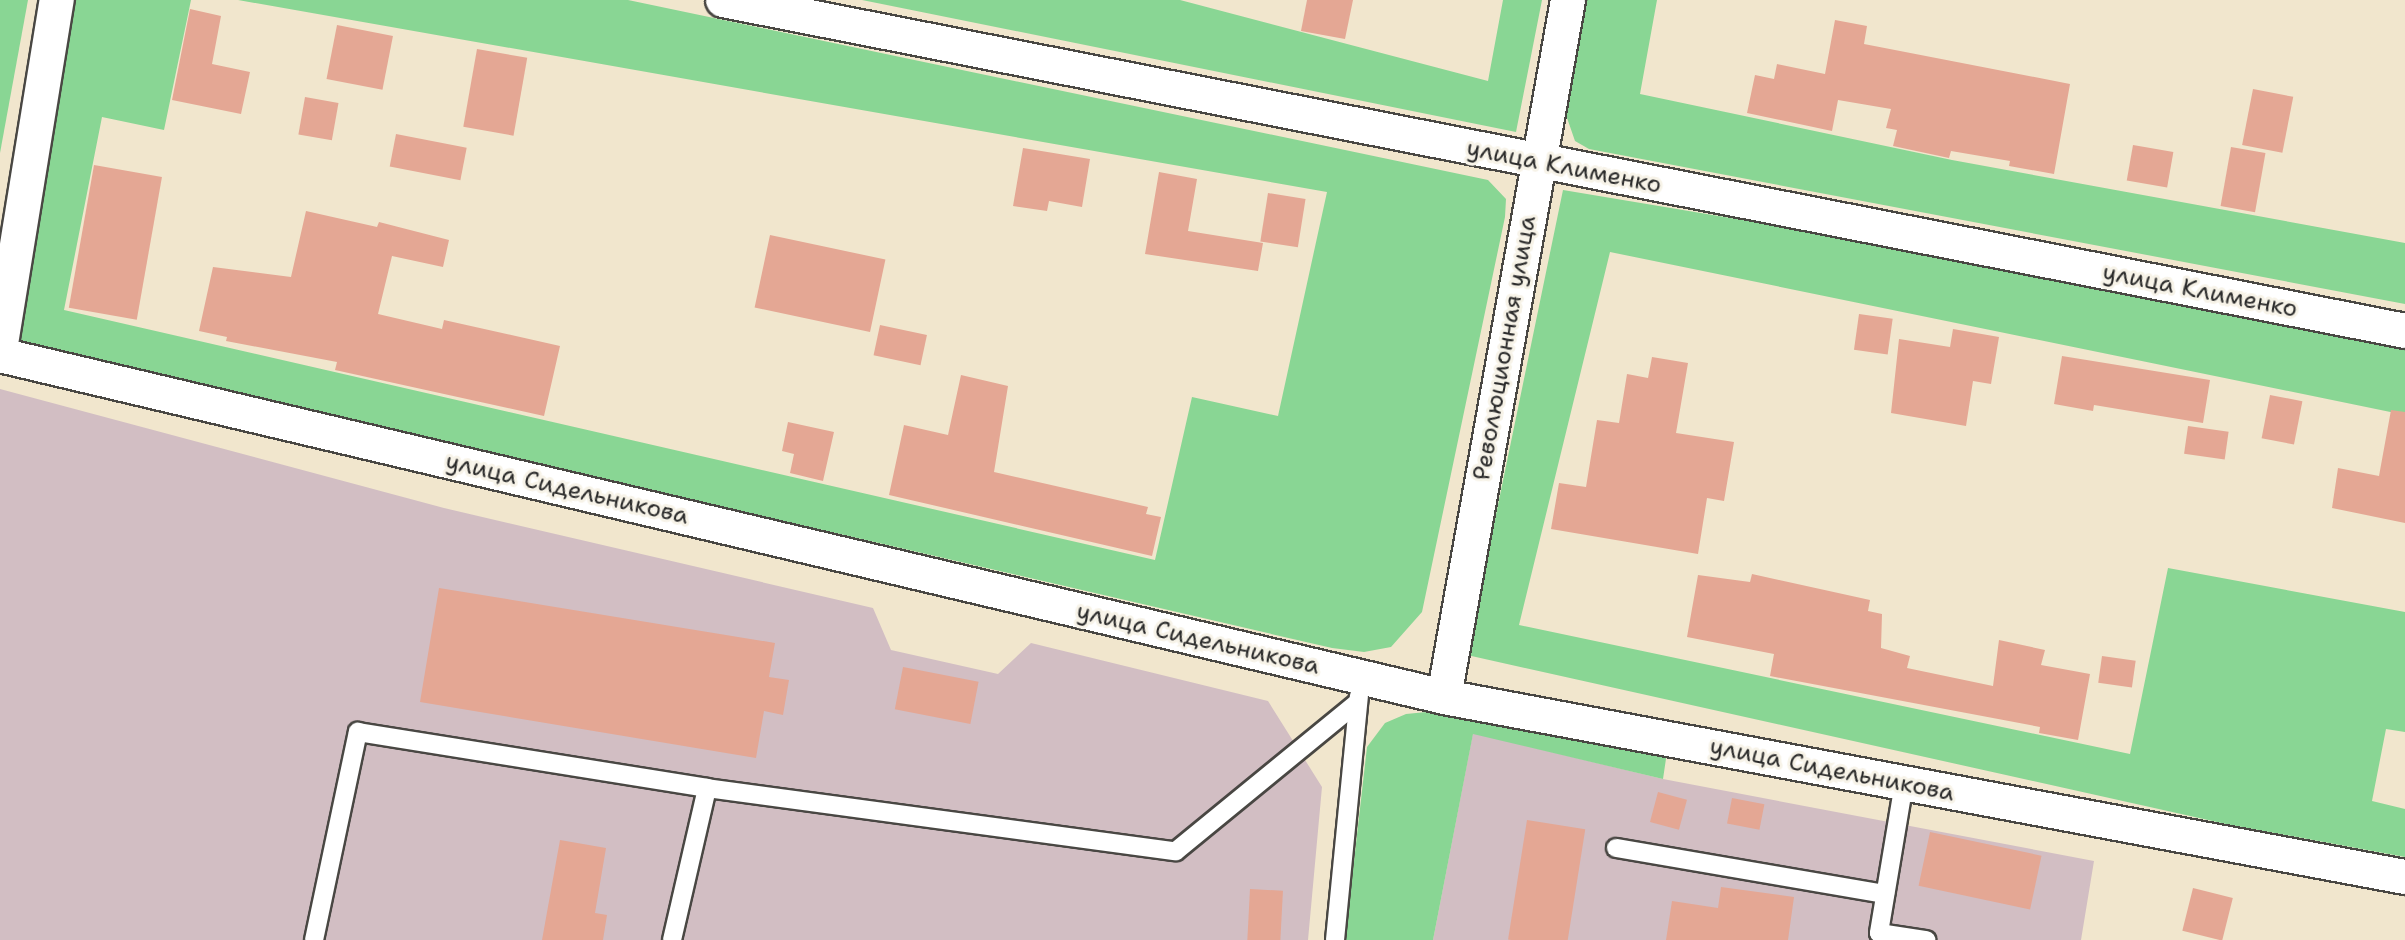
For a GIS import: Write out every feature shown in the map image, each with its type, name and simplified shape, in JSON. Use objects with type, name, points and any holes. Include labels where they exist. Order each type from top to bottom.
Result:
[{"type":"street","points":[[0,352],[57,0]]},
{"type":"street","name":"улица Клименко","points":[[723,0],[2405,331]]},
{"type":"street","name":"Революционная улица","points":[[1444,697],[1568,0]]},
{"type":"street","name":"улица Сидельникова","points":[[0,352],[1359,690],[1444,697],[2405,877]]},
{"type":"lane","points":[[314,940],[358,732],[707,788],[1176,851],[1359,690]]},
{"type":"lane","points":[[1335,940],[1359,690]]},
{"type":"lane","points":[[1904,783],[1879,933],[1926,940]]},
{"type":"lane","points":[[672,940],[707,788]]},
{"type":"lane","points":[[1616,848],[1885,894]]},
{"type":"shaded area","points":[[0,389],[444,508],[873,608],[891,650],[998,674],[1031,643],[1268,701],[1322,787],[1308,940],[0,940]]},
{"type":"shaded area","points":[[1473,733],[1663,779],[2094,861],[2081,940],[1433,940]]},
{"type":"green space","points":[[0,0],[28,0],[0,153]]},
{"type":"green space","points":[[65,0],[191,0],[164,130],[102,117],[64,310],[1155,560],[1192,397],[1278,416],[1327,192],[238,0],[628,0],[1488,180],[1506,199],[1505,217],[1422,612],[1391,647],[1364,652],[1332,648],[10,342]]},
{"type":"green space","points":[[862,0],[1180,0],[1488,81],[1503,0],[1542,0],[1516,132]]},
{"type":"green space","points":[[1587,0],[1657,0],[1640,94],[1952,160],[2405,243],[2405,304],[1589,149],[1575,141],[1566,115]]},
{"type":"green space","points":[[1563,190],[2060,273],[2405,343],[2405,415],[1610,252],[1519,625],[2130,754],[2168,568],[2405,612],[2405,732],[2386,729],[2372,801],[2405,809],[2405,857],[2226,824],[1467,655]]},
{"type":"green space","points":[[1447,710],[1667,752],[1663,779],[1473,734],[1433,940],[1345,940],[1367,747],[1385,723],[1406,714]]},
{"type":"building","points":[[1307,0],[1353,0],[1345,39],[1301,31]]},
{"type":"building","points":[[190,9],[221,16],[212,64],[250,72],[241,114],[172,100]]},
{"type":"building","points":[[1835,20],[1867,26],[1864,44],[2070,84],[2054,174],[2009,166],[2010,161],[1951,151],[1949,158],[1893,146],[1897,130],[1886,128],[1891,109],[1838,100],[1832,131],[1747,113],[1755,75],[1774,79],[1777,64],[1825,74]]},
{"type":"building","points":[[337,25],[393,36],[382,90],[327,79]]},
{"type":"building","points":[[477,49],[527,58],[514,136],[463,127]]},
{"type":"building","points":[[2253,89],[2293,97],[2282,153],[2242,145]]},
{"type":"building","points":[[305,97],[338,103],[332,140],[298,134]]},
{"type":"building","points":[[396,134],[467,148],[460,180],[390,166]]},
{"type":"building","points":[[2133,145],[2173,152],[2167,188],[2127,180]]},
{"type":"building","points":[[2231,147],[2265,153],[2255,212],[2221,206]]},
{"type":"building","points":[[1023,148],[1090,159],[1082,207],[1049,201],[1047,211],[1013,206]]},
{"type":"building","points":[[94,165],[162,177],[137,320],[69,308]]},
{"type":"building","points":[[1159,172],[1197,179],[1188,231],[1263,243],[1258,271],[1145,254]]},
{"type":"building","points":[[1268,193],[1306,199],[1298,247],[1260,241]]},
{"type":"building","points":[[306,211],[377,227],[379,222],[449,240],[443,267],[392,256],[378,314],[442,329],[444,320],[560,346],[544,416],[335,370],[337,362],[226,341],[227,337],[199,331],[213,267],[291,277]]},
{"type":"building","points":[[770,235],[885,260],[870,332],[755,307]]},
{"type":"building","points":[[1859,314],[1893,319],[1888,354],[1854,350]]},
{"type":"building","points":[[880,325],[927,335],[921,365],[874,355]]},
{"type":"building","points":[[1953,329],[1999,337],[1991,384],[1973,381],[1966,426],[1891,413],[1899,339],[1950,347]]},
{"type":"building","points":[[2062,356],[2210,380],[2203,423],[2094,405],[2093,411],[2054,404]]},
{"type":"building","points":[[1652,357],[1688,363],[1676,433],[1734,442],[1724,501],[1707,498],[1698,554],[1551,529],[1559,483],[1586,487],[1597,420],[1619,423],[1627,374],[1648,378]]},
{"type":"building","points":[[961,375],[1008,386],[994,472],[1148,507],[1146,514],[1161,517],[1152,556],[889,495],[904,425],[948,435]]},
{"type":"building","points":[[2270,395],[2302,401],[2294,444],[2262,438]]},
{"type":"building","points":[[2391,410],[2405,412],[2405,523],[2332,508],[2338,468],[2379,476]]},
{"type":"building","points":[[788,422],[834,432],[823,481],[790,473],[794,454],[782,451]]},
{"type":"building","points":[[2188,426],[2229,432],[2225,459],[2184,454]]},
{"type":"building","points":[[1752,574],[1870,600],[1868,611],[1882,614],[1881,648],[1910,656],[1907,668],[1993,686],[1999,640],[2045,650],[2041,665],[2090,674],[2078,740],[2039,733],[2040,727],[1770,676],[1774,654],[1687,637],[1698,575],[1750,582]]},
{"type":"building","points":[[439,588],[775,643],[769,677],[789,680],[783,715],[764,711],[756,758],[420,702]]},
{"type":"building","points":[[2102,656],[2136,661],[2132,687],[2098,683]]},
{"type":"building","points":[[903,667],[979,682],[970,724],[895,709]]},
{"type":"building","points":[[1658,792],[1687,800],[1679,830],[1650,822]]},
{"type":"building","points":[[1732,798],[1764,804],[1759,830],[1727,824]]},
{"type":"building","points":[[1527,820],[1585,829],[1568,940],[1508,940]]},
{"type":"building","points":[[1930,832],[2042,856],[2030,910],[1919,886]]},
{"type":"building","points":[[560,840],[606,848],[595,913],[607,915],[603,940],[542,940]]},
{"type":"building","points":[[1721,887],[1794,897],[1788,940],[1666,940],[1672,901],[1718,908]]},
{"type":"building","points":[[2193,888],[2233,898],[2222,940],[2182,931]]},
{"type":"building","points":[[1250,889],[1283,891],[1280,940],[1247,940]]}]
